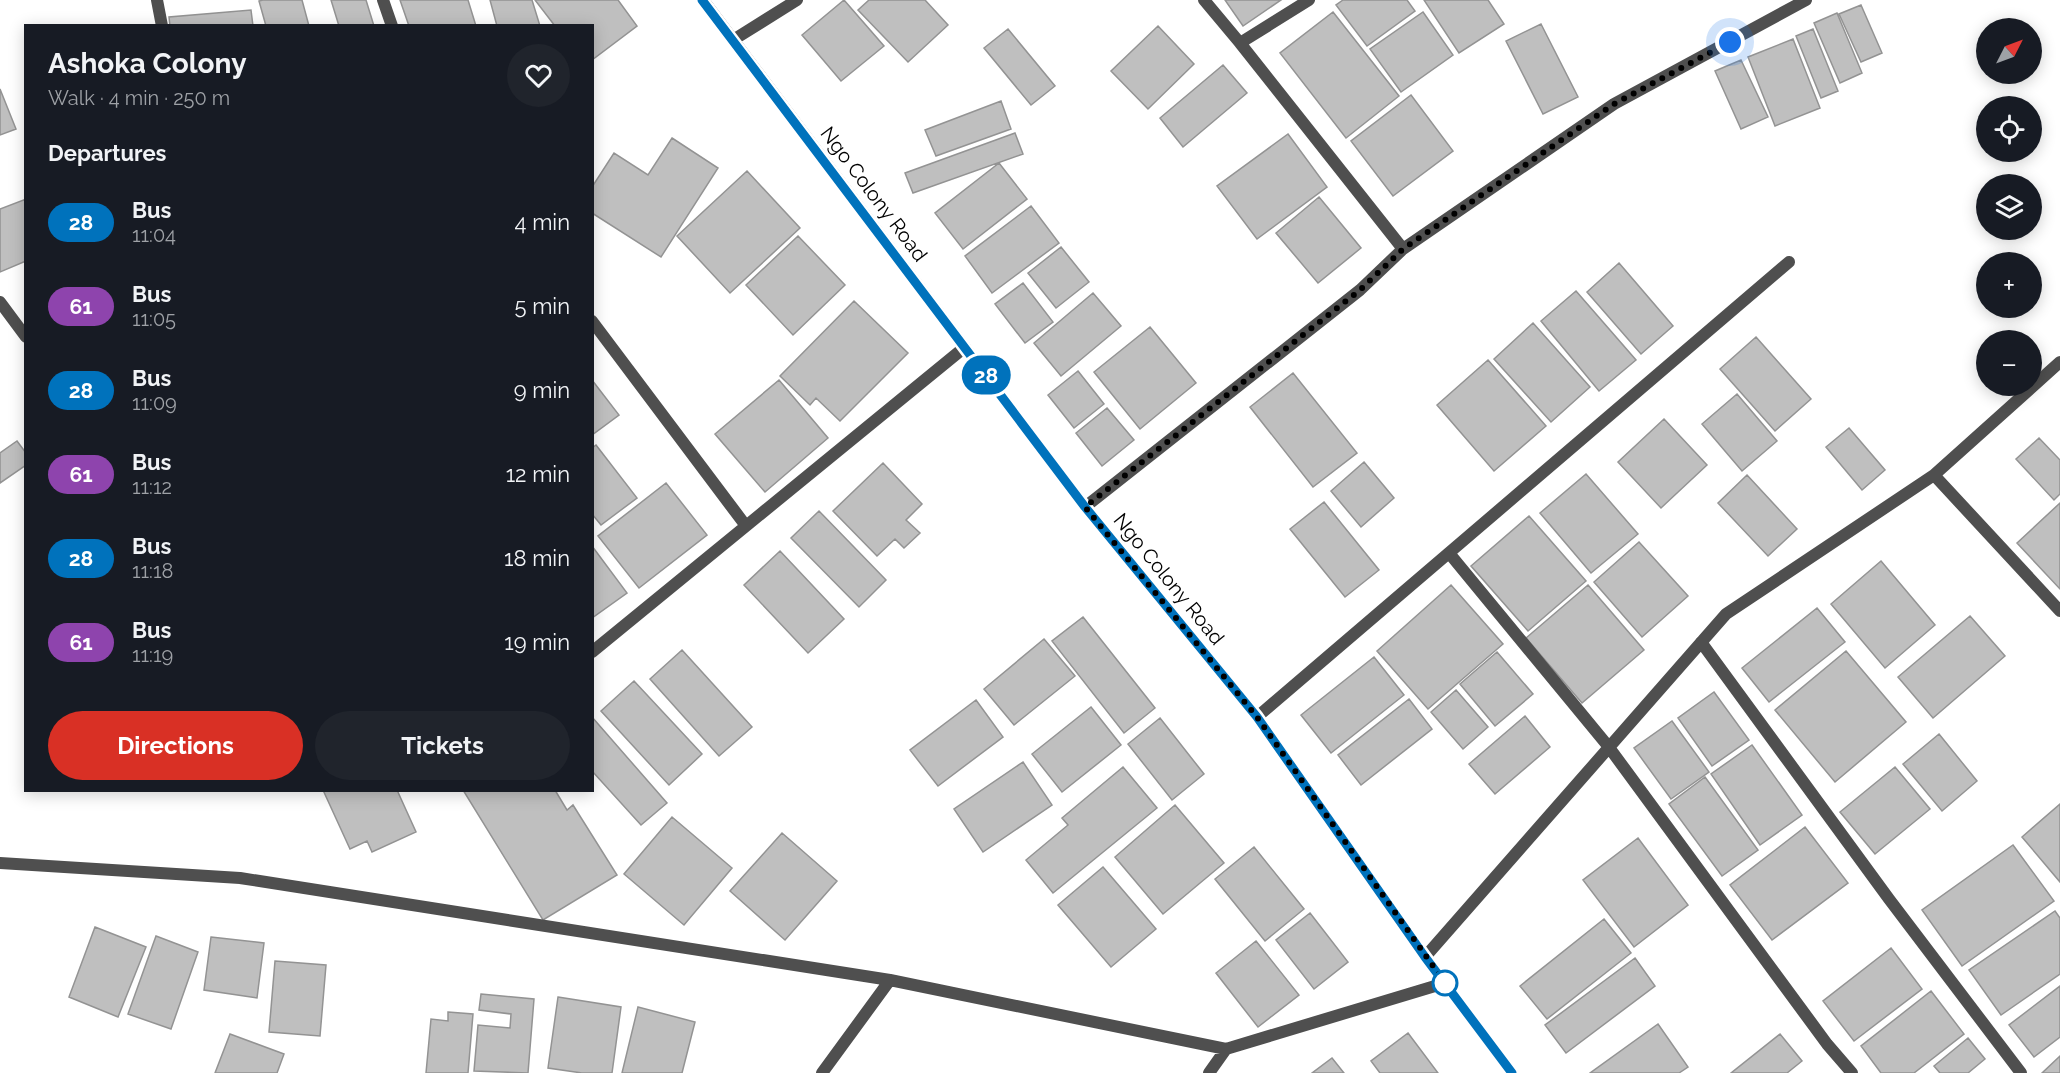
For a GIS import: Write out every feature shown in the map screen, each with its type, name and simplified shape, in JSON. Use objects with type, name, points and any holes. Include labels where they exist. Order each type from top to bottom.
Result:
[{"type":"street","points":[[157,0],[162,24]]},
{"type":"street","points":[[383,0],[391,24]]},
{"type":"street","name":"Ngo Colony Road","points":[[702,0],[1085,507],[1257,717],[1425,957],[1512,1073]]},
{"type":"street","points":[[733,40],[797,0]]},
{"type":"street","points":[[1204,0],[1403,249]]},
{"type":"street","points":[[1240,43],[1310,0]]},
{"type":"street","points":[[1085,507],[1360,290],[1403,249],[1614,104],[1806,0]]},
{"type":"street","points":[[1257,717],[1789,262]]},
{"type":"street","points":[[0,302],[24,334]]},
{"type":"street","points":[[594,324],[746,526]]},
{"type":"street","points":[[594,650],[965,347]]},
{"type":"street","points":[[1425,957],[1726,614],[1934,475],[2060,362]]},
{"type":"street","points":[[1934,475],[2060,611]]},
{"type":"street","points":[[1449,553],[1608,746],[1827,1044],[1852,1073]]},
{"type":"street","points":[[1701,642],[1889,899],[2021,1073]]},
{"type":"street","points":[[0,863],[240,878],[890,980],[1226,1049],[1445,983]]},
{"type":"street","points":[[822,1073],[890,980]]},
{"type":"street","points":[[1209,1073],[1226,1049]]},
{"type":"building","points":[[302,0],[308,24],[265,24],[259,1]]},
{"type":"building","points":[[331,0],[366,0],[373,24],[338,24]]},
{"type":"building","points":[[400,0],[468,0],[475,24],[408,24]]},
{"type":"building","points":[[490,0],[532,0],[539,24],[496,24]]},
{"type":"building","points":[[535,0],[618,0],[637,26],[594,58],[594,24],[553,24]]},
{"type":"building","points":[[844,0],[884,46],[841,81],[802,35]]},
{"type":"building","points":[[869,0],[925,0],[948,25],[908,62],[858,10]]},
{"type":"building","points":[[1225,0],[1281,0],[1243,26]]},
{"type":"building","points":[[1343,0],[1407,0],[1415,11],[1367,46],[1336,5]]},
{"type":"building","points":[[1424,0],[1488,0],[1504,24],[1459,53]]},
{"type":"building","points":[[1861,5],[1882,53],[1861,62],[1839,14]]},
{"type":"building","points":[[251,10],[253,24],[170,24],[169,17]]},
{"type":"building","points":[[1333,12],[1399,96],[1346,138],[1280,53]]},
{"type":"building","points":[[1423,12],[1453,55],[1401,92],[1370,49]]},
{"type":"building","points":[[1837,13],[1862,73],[1840,83],[1814,23]]},
{"type":"building","points":[[1541,24],[1578,97],[1543,114],[1506,41]]},
{"type":"building","points":[[1158,26],[1194,64],[1148,109],[1111,71]]},
{"type":"building","points":[[1008,29],[1055,86],[1031,105],[984,48]]},
{"type":"building","points":[[1813,29],[1838,91],[1821,98],[1796,36]]},
{"type":"building","points":[[1793,39],[1820,108],[1775,126],[1748,57]]},
{"type":"building","points":[[1741,60],[1768,117],[1741,129],[1715,71]]},
{"type":"building","points":[[1223,65],[1247,93],[1183,147],[1160,118]]},
{"type":"building","points":[[0,89],[16,129],[0,135]]},
{"type":"building","points":[[1411,95],[1453,151],[1393,196],[1351,141]]},
{"type":"building","points":[[1001,101],[1011,129],[936,156],[925,130]]},
{"type":"building","points":[[1015,133],[1023,154],[913,193],[905,173]]},
{"type":"building","points":[[1288,134],[1327,187],[1257,239],[1217,186]]},
{"type":"building","points":[[672,138],[718,168],[661,257],[594,214],[594,184],[614,153],[648,175]]},
{"type":"building","points":[[999,163],[1027,199],[963,249],[935,213]]},
{"type":"building","points":[[747,171],[800,228],[730,293],[677,236]]},
{"type":"building","points":[[1319,197],[1361,248],[1318,283],[1276,233]]},
{"type":"building","points":[[24,200],[24,262],[0,272],[0,209]]},
{"type":"building","points":[[1031,206],[1059,243],[992,293],[965,256]]},
{"type":"building","points":[[798,236],[845,285],[793,335],[746,285]]},
{"type":"building","points":[[1061,247],[1089,282],[1056,308],[1028,273]]},
{"type":"building","points":[[1619,263],[1673,326],[1641,354],[1587,292]]},
{"type":"building","points":[[1023,283],[1053,322],[1025,343],[995,304]]},
{"type":"building","points":[[1576,291],[1636,360],[1599,391],[1541,321]]},
{"type":"building","points":[[1093,293],[1121,326],[1061,376],[1034,343]]},
{"type":"building","points":[[854,301],[908,353],[840,421],[816,398],[810,405],[780,376]]},
{"type":"building","points":[[1533,323],[1590,387],[1551,422],[1494,359]]},
{"type":"building","points":[[1150,327],[1196,383],[1140,429],[1094,372]]},
{"type":"building","points":[[1756,337],[1811,399],[1775,431],[1720,369]]},
{"type":"building","points":[[1488,360],[1546,426],[1494,471],[1437,405]]},
{"type":"building","points":[[1078,371],[1104,404],[1074,428],[1048,395]]},
{"type":"building","points":[[1293,373],[1357,453],[1313,487],[1250,407]]},
{"type":"building","points":[[779,380],[828,438],[765,492],[715,434]]},
{"type":"building","points":[[594,383],[619,415],[594,434]]},
{"type":"building","points":[[1737,394],[1777,441],[1742,471],[1702,424]]},
{"type":"building","points":[[1107,408],[1134,440],[1102,466],[1076,433]]},
{"type":"building","points":[[1664,419],[1707,465],[1661,508],[1618,462]]},
{"type":"building","points":[[1849,428],[1885,470],[1862,490],[1826,447]]},
{"type":"building","points":[[2039,438],[2060,460],[2060,494],[2054,500],[2016,459]]},
{"type":"building","points":[[17,441],[24,450],[24,466],[0,483],[0,453]]},
{"type":"building","points":[[596,445],[637,498],[601,525],[594,516],[594,446]]},
{"type":"building","points":[[1364,462],[1394,498],[1361,527],[1331,491]]},
{"type":"building","points":[[883,463],[922,504],[906,520],[920,533],[904,548],[895,539],[877,556],[833,511]]},
{"type":"building","points":[[1586,474],[1638,534],[1591,573],[1540,513]]},
{"type":"building","points":[[1747,475],[1797,529],[1768,556],[1718,503]]},
{"type":"building","points":[[666,483],[707,535],[639,588],[598,536]]},
{"type":"building","points":[[1324,502],[1379,570],[1345,597],[1290,529]]},
{"type":"building","points":[[2060,503],[2060,589],[2017,543]]},
{"type":"building","points":[[819,511],[886,580],[859,607],[791,538]]},
{"type":"building","points":[[1529,516],[1586,581],[1528,631],[1471,566]]},
{"type":"building","points":[[1639,542],[1688,596],[1642,637],[1594,582]]},
{"type":"building","points":[[594,549],[627,593],[594,617]]},
{"type":"building","points":[[780,551],[844,619],[808,653],[744,585]]},
{"type":"building","points":[[1881,561],[1935,625],[1885,668],[1831,604]]},
{"type":"building","points":[[1451,585],[1503,644],[1428,709],[1377,651]]},
{"type":"building","points":[[1588,585],[1644,650],[1582,703],[1526,638]]},
{"type":"building","points":[[1817,608],[1845,642],[1769,702],[1742,668]]},
{"type":"building","points":[[1970,616],[2005,656],[1933,718],[1898,677]]},
{"type":"building","points":[[1083,617],[1155,708],[1124,733],[1052,641]]},
{"type":"building","points":[[1044,639],[1075,676],[1014,725],[984,689]]},
{"type":"building","points":[[682,650],[752,727],[719,756],[650,679]]},
{"type":"building","points":[[1846,651],[1906,722],[1835,782],[1775,710]]},
{"type":"building","points":[[1497,652],[1533,694],[1495,726],[1460,684]]},
{"type":"building","points":[[1374,657],[1404,695],[1331,753],[1301,715]]},
{"type":"building","points":[[634,681],[702,754],[669,785],[601,711]]},
{"type":"building","points":[[1456,690],[1488,727],[1463,749],[1431,712]]},
{"type":"building","points":[[1714,692],[1749,740],[1712,766],[1678,718]]},
{"type":"building","points":[[1409,699],[1432,729],[1361,785],[1338,755]]},
{"type":"building","points":[[976,700],[1003,737],[938,786],[910,750]]},
{"type":"building","points":[[1091,707],[1121,745],[1062,792],[1032,754]]},
{"type":"building","points":[[1525,716],[1550,747],[1495,794],[1469,764]]},
{"type":"building","points":[[1160,718],[1204,774],[1172,800],[1128,744]]},
{"type":"building","points":[[594,719],[667,803],[641,825],[594,773]]},
{"type":"building","points":[[1672,721],[1709,772],[1671,799],[1634,748]]},
{"type":"building","points":[[1939,734],[1977,781],[1942,811],[1903,764]]},
{"type":"building","points":[[1752,745],[1802,815],[1760,845],[1711,774]]},
{"type":"building","points":[[1023,762],[1052,805],[983,852],[954,809]]},
{"type":"building","points":[[1123,767],[1157,808],[1053,893],[1026,860],[1068,825],[1062,818]]},
{"type":"building","points":[[1895,767],[1930,809],[1875,854],[1840,812]]},
{"type":"building","points":[[1705,777],[1758,850],[1722,876],[1669,804]]},
{"type":"building","points":[[324,792],[398,792],[416,832],[372,852],[367,841],[350,849]]},
{"type":"building","points":[[464,792],[556,792],[567,810],[573,805],[617,875],[543,920]]},
{"type":"building","points":[[2060,804],[2060,882],[2022,837]]},
{"type":"building","points":[[1175,805],[1224,863],[1163,914],[1115,857]]},
{"type":"building","points":[[672,817],[732,868],[684,925],[624,874]]},
{"type":"building","points":[[1805,827],[1848,883],[1772,940],[1730,885]]},
{"type":"building","points":[[782,833],[837,881],[785,940],[730,891]]},
{"type":"building","points":[[1638,838],[1688,905],[1634,947],[1583,880]]},
{"type":"building","points":[[2013,845],[2054,901],[1962,966],[1922,910]]},
{"type":"building","points":[[1254,847],[1304,909],[1265,941],[1215,879]]},
{"type":"building","points":[[1103,867],[1156,929],[1111,967],[1058,905]]},
{"type":"building","points":[[2055,911],[2060,918],[2060,974],[2001,1015],[1969,970]]},
{"type":"building","points":[[1310,913],[1348,962],[1314,989],[1276,940]]},
{"type":"building","points":[[1604,919],[1631,953],[1547,1019],[1520,986]]},
{"type":"building","points":[[95,927],[146,947],[118,1017],[69,997]]},
{"type":"building","points":[[156,936],[198,952],[171,1029],[128,1014]]},
{"type":"building","points":[[211,937],[264,943],[257,998],[204,990]]},
{"type":"building","points":[[1256,941],[1299,995],[1258,1027],[1216,973]]},
{"type":"building","points":[[1891,948],[1922,989],[1854,1041],[1823,1001]]},
{"type":"building","points":[[1635,958],[1655,986],[1566,1053],[1545,1025]]},
{"type":"building","points":[[275,961],[326,965],[320,1036],[269,1032]]},
{"type":"building","points":[[2060,986],[2060,1037],[2034,1057],[2009,1025]]},
{"type":"building","points":[[1931,991],[1964,1034],[1914,1073],[1881,1073],[1861,1046]]},
{"type":"building","points":[[481,994],[534,999],[528,1073],[474,1071],[478,1025],[510,1028],[511,1014],[479,1010]]},
{"type":"building","points":[[558,997],[621,1007],[612,1073],[582,1073],[548,1068]]},
{"type":"building","points":[[638,1007],[695,1022],[682,1073],[622,1073]]},
{"type":"building","points":[[448,1012],[473,1014],[468,1073],[426,1073],[431,1019],[448,1021]]},
{"type":"building","points":[[1658,1024],[1688,1067],[1679,1073],[1590,1073]]},
{"type":"building","points":[[1408,1033],[1438,1073],[1380,1073],[1371,1061]]},
{"type":"building","points":[[230,1034],[284,1054],[277,1073],[215,1073]]},
{"type":"building","points":[[1780,1034],[1802,1061],[1787,1073],[1731,1073]]},
{"type":"building","points":[[1968,1038],[1985,1059],[1968,1073],[1940,1073],[1934,1066]]},
{"type":"building","points":[[2060,1056],[2060,1073],[2042,1073]]},
{"type":"building","points":[[1332,1058],[1344,1073],[1312,1073]]},
{"type":"bus line","name":"28","points":[[702,0],[1085,507],[1257,717],[1425,957],[1512,1073]]},
{"type":"route","points":[[1445,983],[1257,717],[1085,507],[1360,290],[1403,249],[1614,104],[1730,42]]}]
